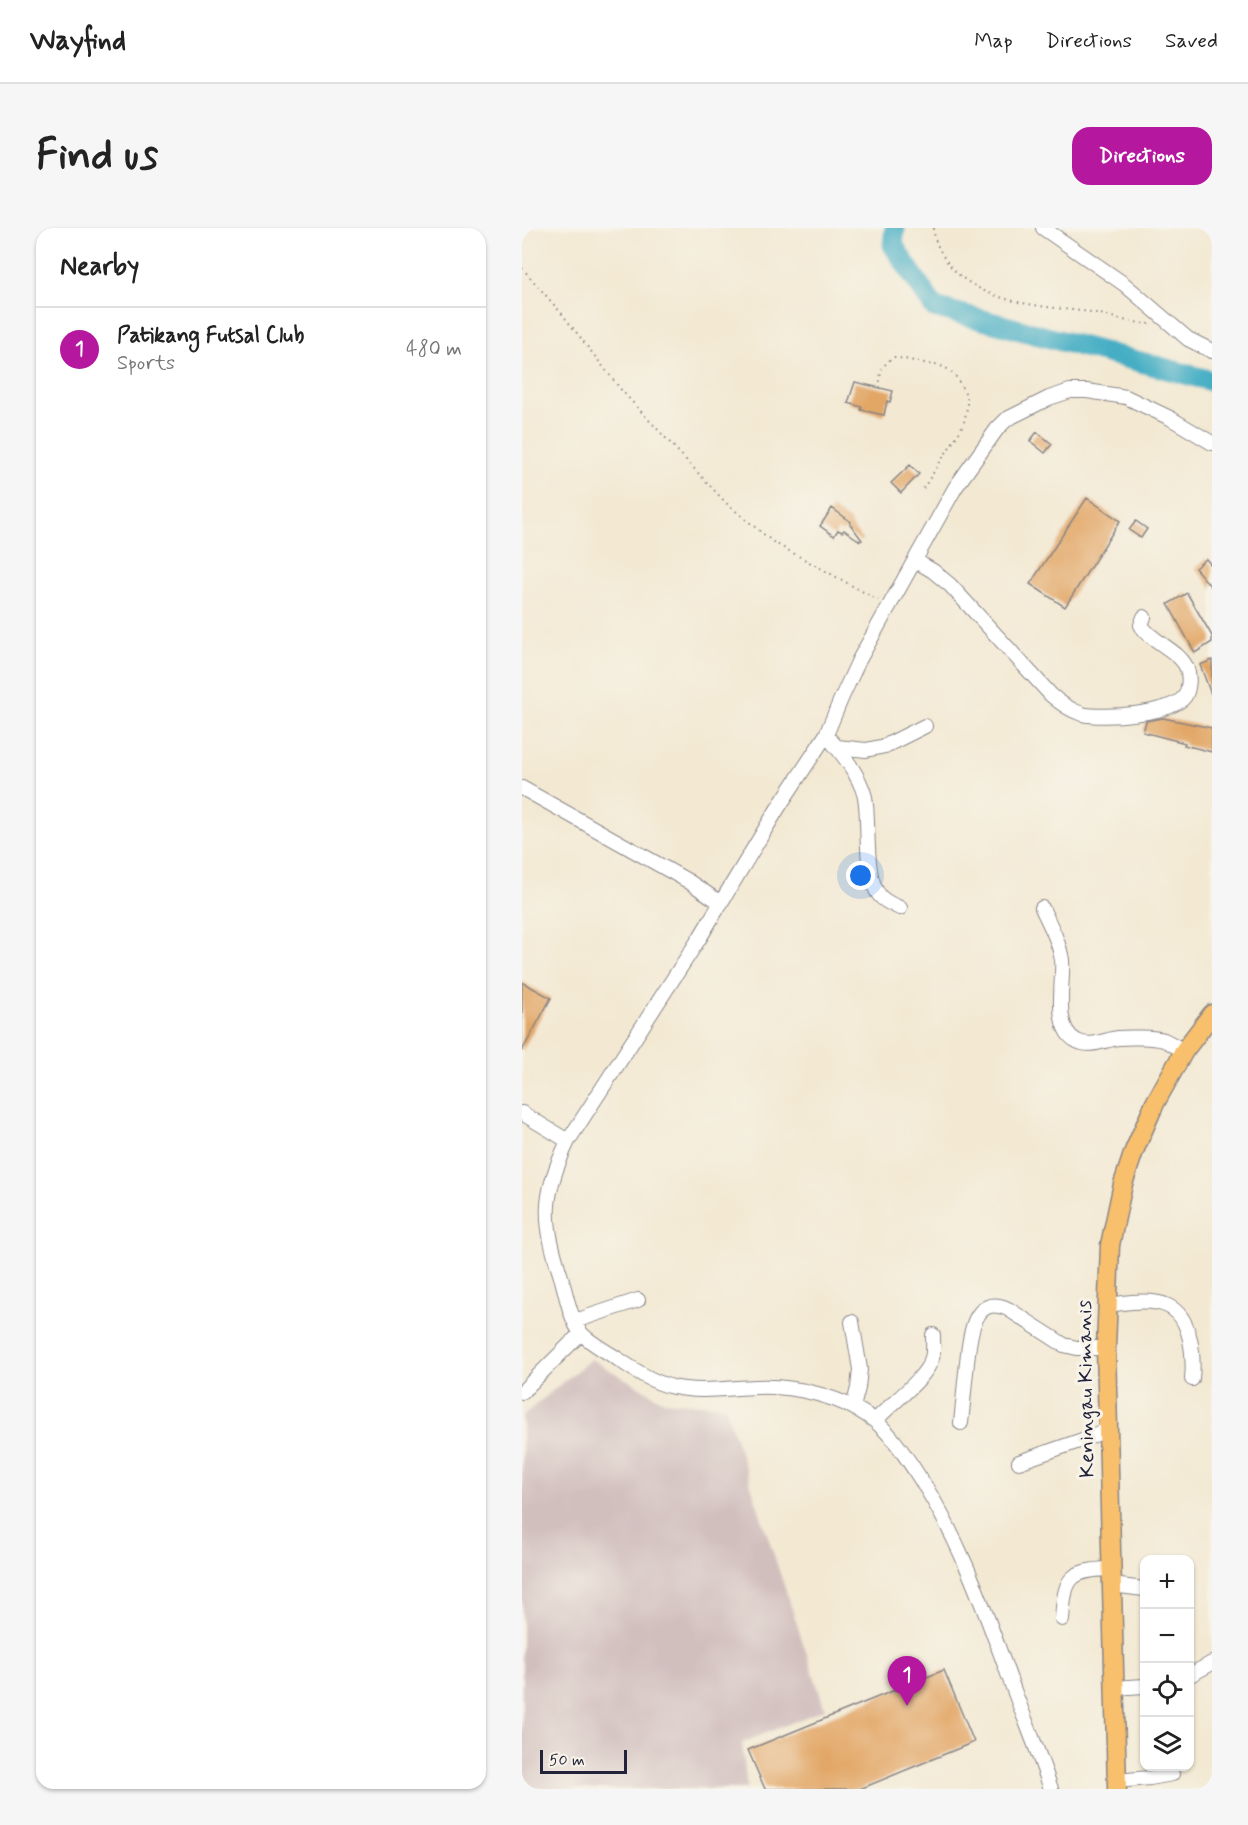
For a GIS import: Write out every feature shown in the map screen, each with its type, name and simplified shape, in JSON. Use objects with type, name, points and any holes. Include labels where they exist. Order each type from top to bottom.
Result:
[{"type":"main road","name":"Keningau Kimanis","points":[[1116,1785],[1106,1348],[1110,1245],[1123,1184],[1134,1151],[1155,1103],[1184,1051],[1212,1014]]},
{"type":"street","points":[[1043,228],[1124,284],[1188,339],[1212,351]]},
{"type":"street","points":[[1051,1789],[993,1633],[945,1518],[898,1445],[875,1421],[853,1407],[814,1393],[786,1387],[682,1388],[670,1386],[642,1374],[578,1327],[553,1253],[547,1223],[547,1197],[557,1164],[568,1141],[826,735],[859,660],[956,488],[997,429],[1008,419],[1049,398],[1070,391],[1087,391],[1126,397],[1170,418],[1212,443]]},
{"type":"street","points":[[916,561],[950,585],[1051,695],[1066,707],[1083,714],[1102,716],[1136,714],[1172,706],[1184,697],[1189,683],[1187,667],[1144,631],[1141,625],[1144,616]]},
{"type":"street","points":[[837,747],[866,750],[885,747],[925,726]]},
{"type":"street","points":[[826,735],[846,758],[864,795],[870,865],[875,888],[881,898],[900,908]]},
{"type":"street","points":[[522,788],[688,881],[721,903]]},
{"type":"street","points":[[1042,908],[1058,942],[1062,962],[1061,990],[1064,1026],[1068,1036],[1080,1043],[1097,1044],[1117,1038],[1162,1040],[1184,1051]]},
{"type":"street","points":[[522,1113],[568,1141]]},
{"type":"street","points":[[522,1392],[578,1327],[638,1300]]},
{"type":"street","points":[[1107,1305],[1154,1302],[1170,1306],[1184,1322],[1191,1343],[1192,1379]]},
{"type":"street","points":[[961,1423],[971,1329],[978,1314],[987,1307],[999,1305],[1008,1309],[1064,1345],[1077,1348],[1106,1348]]},
{"type":"street","points":[[852,1322],[860,1369],[853,1407]]},
{"type":"street","points":[[875,1421],[913,1385],[929,1365],[933,1354],[933,1335]]},
{"type":"street","points":[[1019,1462],[1108,1429]]},
{"type":"street","points":[[1062,1619],[1066,1588],[1077,1573],[1088,1569],[1140,1587]]},
{"type":"street","points":[[1194,1673],[1212,1663]]},
{"type":"street","points":[[1114,1688],[1140,1686]]},
{"type":"street","points":[[1116,1785],[1172,1774]]},
{"type":"path","points":[[934,228],[934,239],[950,268],[973,286],[996,295],[1032,304],[1158,325]]},
{"type":"path","points":[[522,268],[562,314],[622,391],[726,503],[773,542],[890,606]]},
{"type":"path","points":[[880,388],[879,377],[882,368],[888,360],[894,357],[945,367],[956,377],[967,396],[967,408],[960,431],[921,492]]},
{"type":"shaded area","points":[[591,1359],[664,1401],[726,1406],[825,1709],[742,1743],[747,1789],[522,1789],[522,1416]]},
{"type":"building","points":[[855,382],[893,391],[890,402],[887,401],[884,415],[861,410],[862,407],[848,403]]},
{"type":"building","points":[[1037,432],[1052,444],[1045,453],[1030,441]]},
{"type":"building","points":[[910,465],[919,474],[901,493],[891,483]]},
{"type":"building","points":[[1087,498],[1120,521],[1065,607],[1030,584]]},
{"type":"building","points":[[832,508],[851,522],[850,524],[862,540],[860,541],[844,530],[842,532],[838,530],[834,536],[820,526]]},
{"type":"building","points":[[1136,521],[1147,529],[1141,538],[1129,530]]},
{"type":"building","points":[[1206,559],[1212,566],[1212,588],[1195,568]]},
{"type":"building","points":[[1187,593],[1212,636],[1212,642],[1195,653],[1168,604]]},
{"type":"building","points":[[1212,660],[1212,694],[1211,694],[1200,665]]},
{"type":"building","points":[[1163,718],[1212,728],[1212,752],[1143,732],[1146,721]]},
{"type":"building","points":[[522,982],[551,998],[522,1051]]},
{"type":"building","points":[[944,1670],[974,1742],[860,1789],[765,1789],[748,1750]]},
{"type":"waterway","points":[[895,228],[893,245],[934,307],[1212,381]]},
{"type":"place","name":"Patikang Futsal Club","points":[[907,1706]]}]
